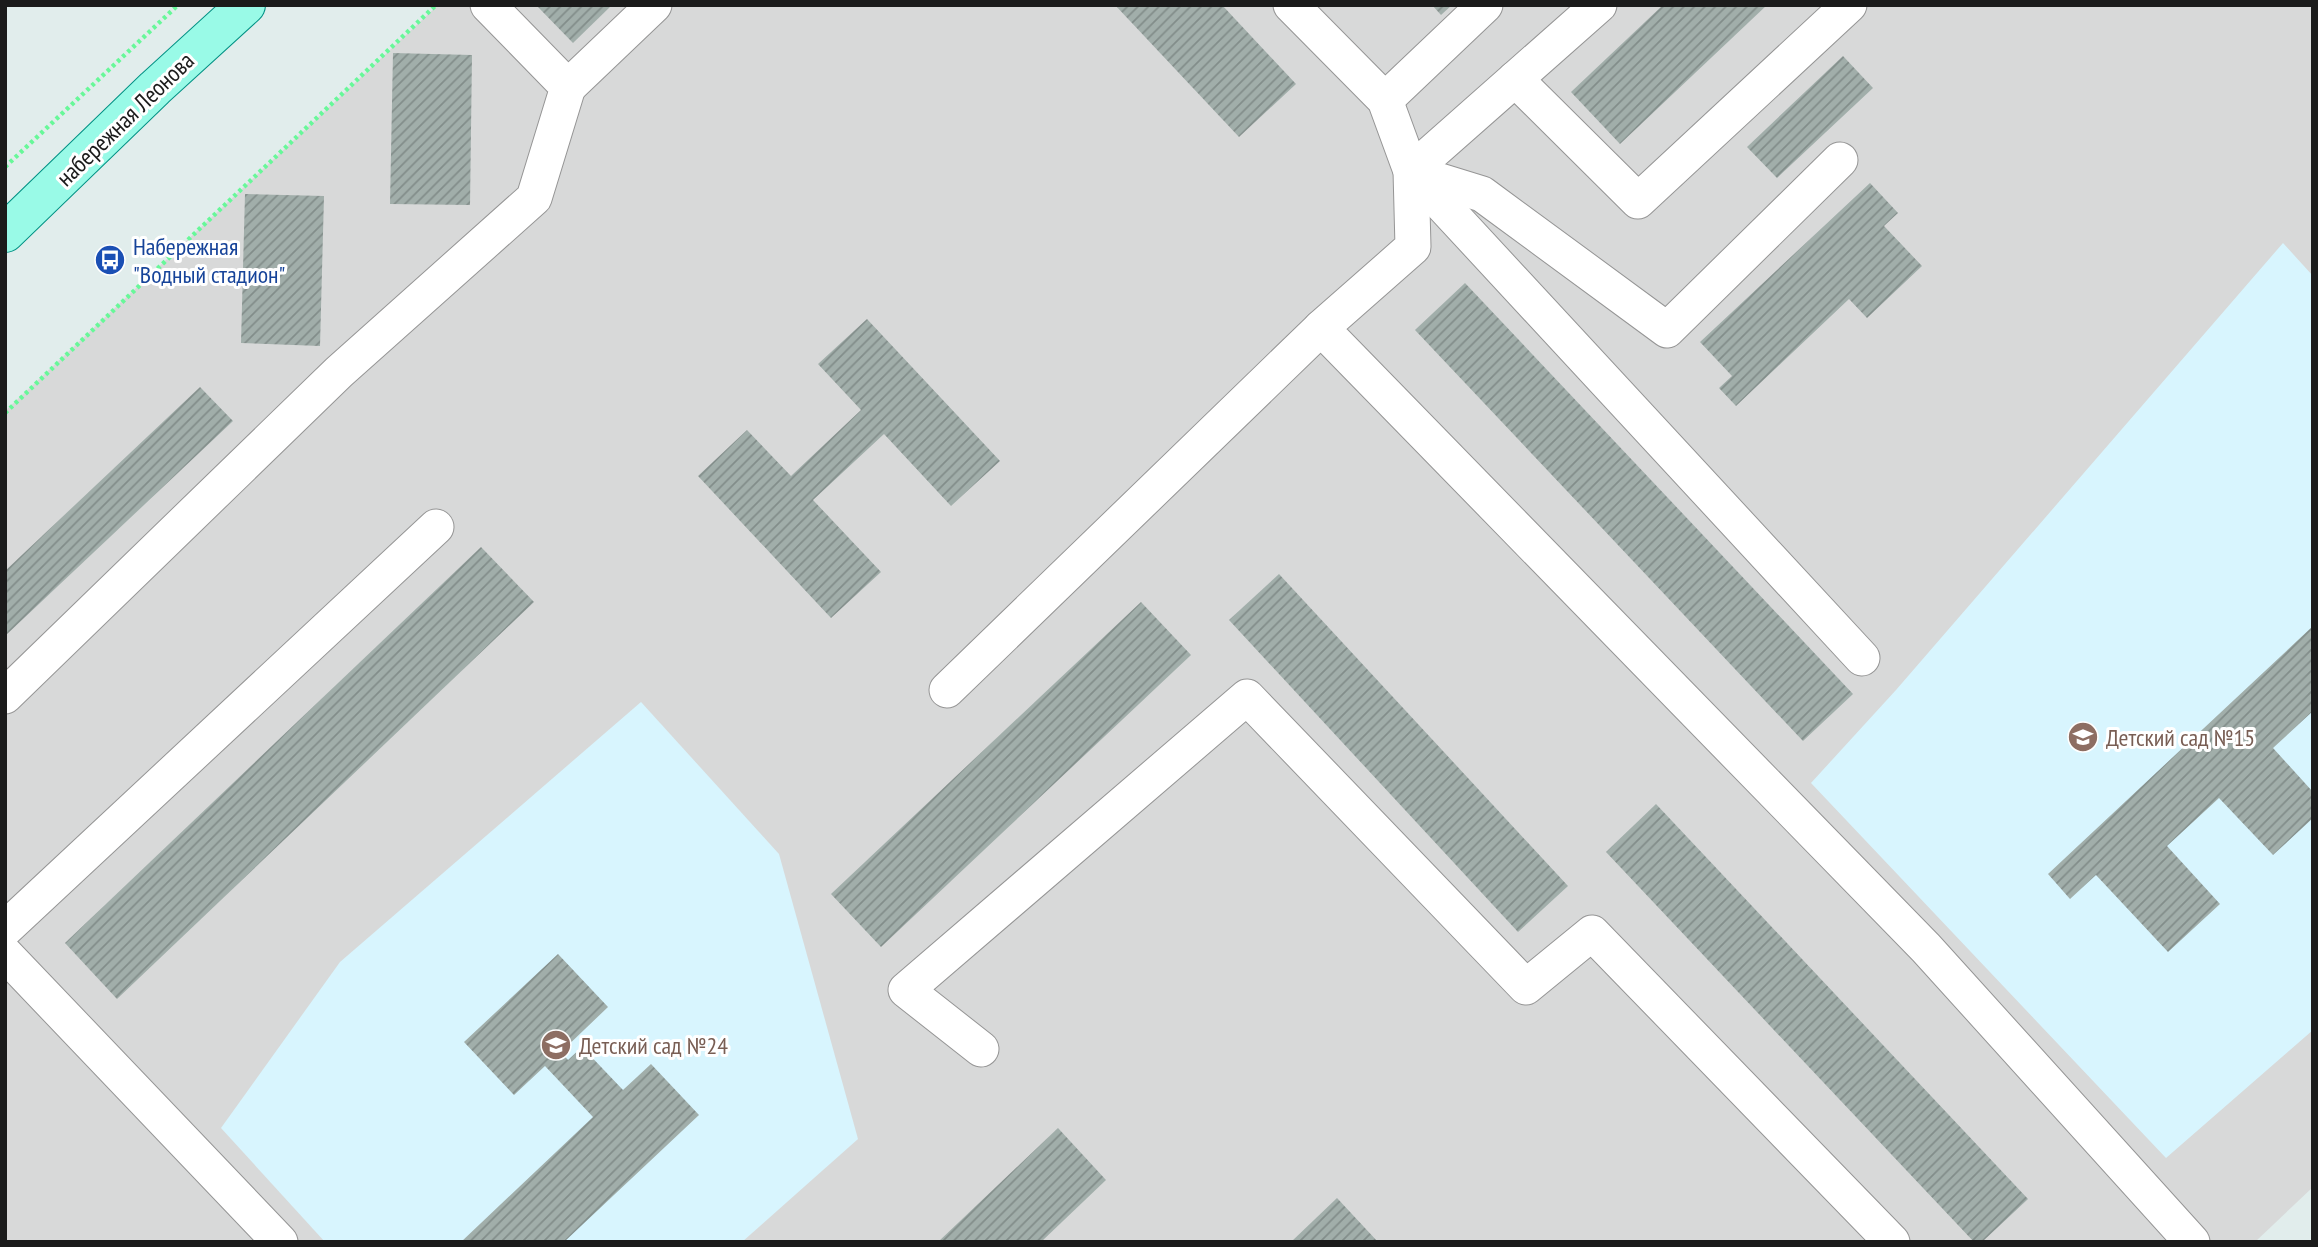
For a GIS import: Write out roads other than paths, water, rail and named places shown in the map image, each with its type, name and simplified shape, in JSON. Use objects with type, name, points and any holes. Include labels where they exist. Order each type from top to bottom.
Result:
[{"type":"main road","name":"набережная Леонова","points":[[5,233],[155,88],[246,5]]},
{"type":"lane","points":[[488,5],[568,87]]},
{"type":"lane","points":[[5,696],[340,372],[534,198],[568,87],[654,5]]},
{"type":"lane","points":[[947,690],[1321,328],[1413,247],[1411,172],[1385,100],[1291,5]]},
{"type":"lane","points":[[1385,100],[1485,5]]},
{"type":"lane","points":[[1411,172],[1599,5]]},
{"type":"lane","points":[[1516,79],[1638,201],[1849,5]]},
{"type":"lane","points":[[1411,172],[1482,194],[1668,330],[1840,160]]},
{"type":"lane","points":[[1411,172],[1862,658]]},
{"type":"lane","points":[[1321,328],[1926,948],[2192,1242]]},
{"type":"lane","points":[[5,929],[436,527]]},
{"type":"lane","points":[[981,1049],[906,990],[1247,697],[1526,987],[1592,933],[1892,1242]]},
{"type":"lane","points":[[5,954],[280,1242]]},
{"type":"place","name":"Набережная \"Водный стадион\"","points":[[110,260]]},
{"type":"place","name":"Детский сад №15","points":[[2083,737]]},
{"type":"place","name":"Детский сад №24","points":[[556,1045]]}]
